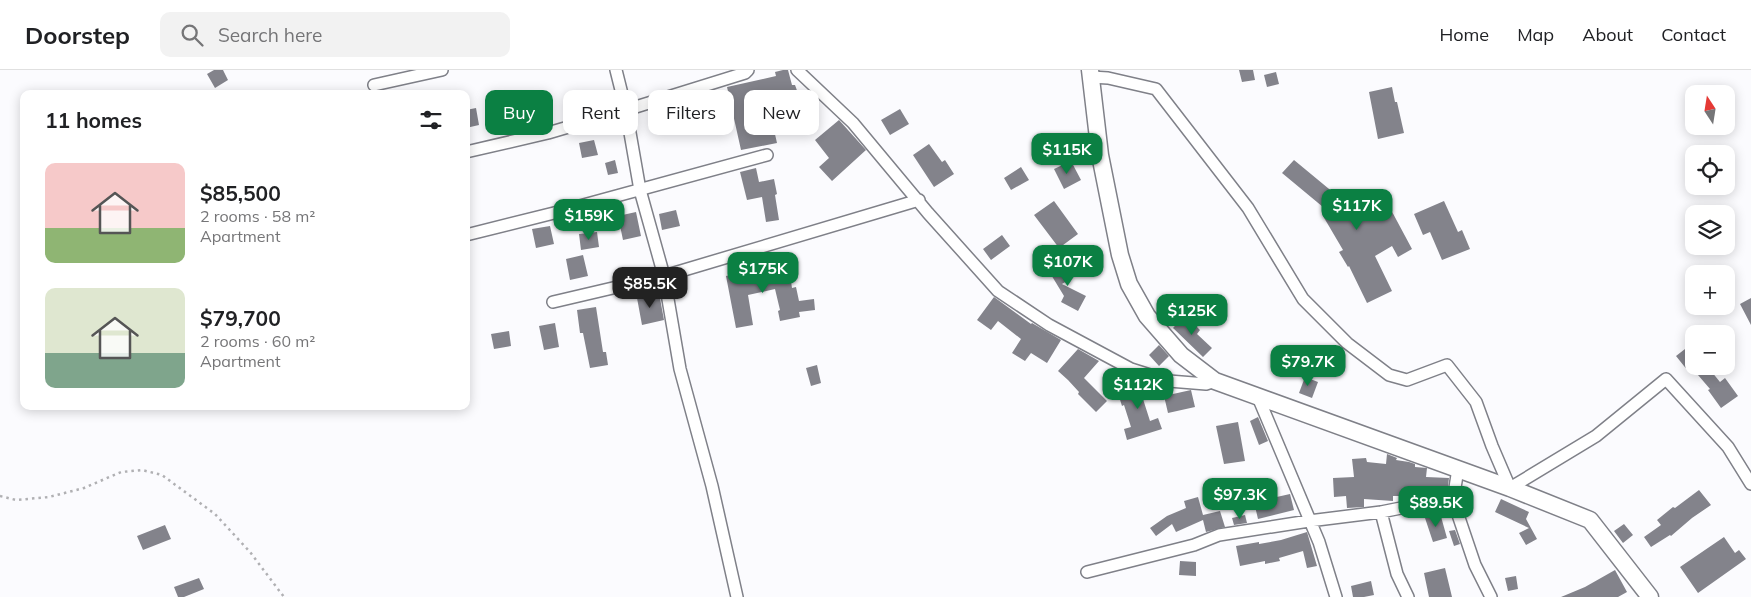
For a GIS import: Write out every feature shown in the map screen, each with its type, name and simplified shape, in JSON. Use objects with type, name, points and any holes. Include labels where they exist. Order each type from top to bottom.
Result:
[{"type":"street","points":[[374,85],[442,70]]},
{"type":"street","points":[[616,70],[621,90]]},
{"type":"street","points":[[638,106],[744,73],[748,70]]},
{"type":"street","points":[[796,70],[853,123],[928,213],[998,291],[1050,324],[1131,369],[1169,381],[1206,384],[1215,381]]},
{"type":"street","points":[[1510,488],[1476,402],[1446,364],[1407,380],[1389,375],[1347,343],[1303,299],[1248,208],[1156,89],[1091,74],[1100,155],[1120,255],[1129,284],[1148,316],[1181,355],[1215,381],[1510,488],[1590,520],[1650,597]]},
{"type":"street","points":[[470,151],[563,129]]},
{"type":"street","points":[[630,135],[640,190],[664,276],[680,370],[712,486],[737,597]]},
{"type":"street","points":[[470,234],[554,214],[767,155]]},
{"type":"street","points":[[553,302],[664,276],[919,200]]},
{"type":"street","points":[[1510,488],[1596,436],[1666,379],[1728,447],[1751,484]]},
{"type":"street","points":[[1258,397],[1319,542],[1336,597]]},
{"type":"street","points":[[1458,469],[1453,500],[1475,565],[1491,597]]},
{"type":"street","points":[[1087,572],[1194,545],[1219,535],[1453,500]]},
{"type":"street","points":[[1381,512],[1397,574],[1408,597]]},
{"type":"path","points":[[0,496],[16,500],[49,497],[84,488],[121,472],[142,470],[162,475],[215,514],[250,552],[284,597]]},
{"type":"building","points":[[214,70],[223,70],[228,80],[215,88],[207,74]]},
{"type":"building","points":[[788,70],[792,85],[795,85],[797,90],[744,90],[744,135],[775,135],[777,143],[741,150],[734,118],[734,90],[728,90],[727,87],[776,76],[775,72]]},
{"type":"building","points":[[1239,70],[1253,70],[1255,80],[1242,82]]},
{"type":"building","points":[[1276,72],[1279,84],[1267,87],[1264,75]]},
{"type":"building","points":[[1392,87],[1404,133],[1378,139],[1369,92]]},
{"type":"building","points":[[476,108],[479,125],[470,127],[470,109]]},
{"type":"building","points":[[900,109],[909,124],[890,135],[881,120]]},
{"type":"building","points":[[839,120],[866,150],[832,181],[819,167],[829,158],[815,140]]},
{"type":"building","points":[[594,140],[598,155],[582,158],[579,143]]},
{"type":"building","points":[[929,144],[942,162],[945,160],[954,174],[934,187],[913,155]]},
{"type":"building","points":[[615,160],[618,173],[608,175],[605,163]]},
{"type":"building","points":[[1294,160],[1346,203],[1349,201],[1353,208],[1382,193],[1412,249],[1398,257],[1392,246],[1375,256],[1392,291],[1367,303],[1349,266],[1339,252],[1343,250],[1323,216],[1329,212],[1282,173]]},
{"type":"building","points":[[1071,161],[1081,180],[1064,189],[1054,169]]},
{"type":"building","points":[[1021,167],[1029,180],[1011,190],[1004,178]]},
{"type":"building","points":[[756,168],[759,182],[774,179],[779,220],[766,222],[762,197],[747,200],[740,172]]},
{"type":"building","points":[[1054,201],[1078,234],[1059,248],[1034,215]]},
{"type":"building","points":[[1444,201],[1458,232],[1462,230],[1470,249],[1442,260],[1430,232],[1423,235],[1414,214]]},
{"type":"building","points":[[676,210],[680,226],[662,230],[659,214]]},
{"type":"building","points":[[636,212],[641,236],[623,240],[618,216]]},
{"type":"building","points":[[550,226],[554,244],[536,248],[532,229]]},
{"type":"building","points":[[597,232],[599,247],[581,250],[579,234]]},
{"type":"building","points":[[1002,235],[1010,246],[991,260],[983,249]]},
{"type":"building","points":[[583,255],[588,276],[570,280],[566,259]]},
{"type":"building","points":[[761,258],[765,280],[790,275],[792,288],[796,287],[799,301],[814,299],[815,310],[799,312],[800,317],[780,321],[778,311],[780,310],[775,289],[748,295],[753,325],[736,328],[726,276],[746,271],[744,262]]},
{"type":"building","points":[[1066,262],[1075,276],[1062,284],[1086,296],[1078,311],[1061,302],[1064,296],[1050,273]]},
{"type":"building","points":[[659,293],[664,320],[642,325],[637,298]]},
{"type":"building","points":[[994,297],[1031,324],[1061,340],[1047,363],[1031,353],[1025,361],[1012,353],[1021,339],[998,321],[991,330],[977,320]]},
{"type":"building","points":[[1751,298],[1751,325],[1740,304]]},
{"type":"building","points":[[596,307],[603,352],[606,352],[608,365],[590,368],[583,333],[580,333],[577,310]]},
{"type":"building","points":[[1185,315],[1200,330],[1197,334],[1212,348],[1203,357],[1173,328]]},
{"type":"building","points":[[555,323],[559,347],[544,350],[539,326]]},
{"type":"building","points":[[509,331],[511,346],[494,349],[491,334]]},
{"type":"building","points":[[1159,345],[1169,356],[1159,366],[1149,355]]},
{"type":"building","points":[[1078,349],[1099,361],[1084,378],[1107,401],[1096,412],[1058,371]]},
{"type":"building","points":[[1685,349],[1685,367],[1676,356]]},
{"type":"building","points":[[817,365],[821,383],[811,386],[806,368]]},
{"type":"building","points":[[1698,375],[1714,375],[1720,382],[1725,378],[1738,396],[1721,408],[1708,390],[1710,389]]},
{"type":"building","points":[[1305,377],[1318,382],[1312,398],[1299,393]]},
{"type":"building","points":[[1144,381],[1152,384],[1156,394],[1143,399],[1150,421],[1158,418],[1162,429],[1127,440],[1124,429],[1131,427],[1117,390]]},
{"type":"building","points":[[1191,390],[1195,407],[1168,413],[1164,396]]},
{"type":"building","points":[[1258,417],[1268,441],[1259,445],[1250,421]]},
{"type":"building","points":[[1238,422],[1245,461],[1224,464],[1216,426]]},
{"type":"building","points":[[1387,454],[1397,458],[1396,460],[1415,464],[1415,467],[1427,468],[1426,477],[1449,478],[1447,493],[1411,490],[1411,496],[1393,496],[1393,501],[1364,499],[1364,507],[1347,508],[1346,496],[1334,497],[1333,478],[1354,477],[1352,459],[1366,458],[1367,462],[1386,464]]},
{"type":"building","points":[[1699,490],[1711,505],[1671,536],[1651,547],[1644,537],[1661,525],[1657,520]]},
{"type":"building","points":[[1290,494],[1294,510],[1258,519],[1254,502]]},
{"type":"building","points":[[1198,497],[1203,515],[1220,511],[1225,527],[1206,532],[1203,520],[1176,532],[1172,524],[1156,536],[1150,528],[1167,516],[1186,508],[1184,501]]},
{"type":"building","points":[[1501,499],[1529,512],[1526,519],[1537,539],[1526,545],[1519,533],[1529,528],[1495,512]]},
{"type":"building","points":[[1440,513],[1447,538],[1433,542],[1425,518]]},
{"type":"building","points":[[1245,515],[1247,523],[1234,525],[1232,518]]},
{"type":"building","points":[[1624,524],[1633,535],[1623,543],[1614,531]]},
{"type":"building","points":[[165,525],[171,539],[143,550],[137,536]]},
{"type":"building","points":[[1455,530],[1460,544],[1454,546],[1449,531]]},
{"type":"building","points":[[1307,532],[1317,566],[1307,568],[1303,551],[1279,558],[1280,561],[1265,564],[1265,561],[1240,566],[1236,546],[1281,540]]},
{"type":"building","points":[[1724,537],[1735,553],[1739,550],[1746,559],[1698,593],[1680,567]]},
{"type":"building","points":[[1180,561],[1196,562],[1196,576],[1179,575]]},
{"type":"building","points":[[1445,568],[1452,597],[1429,597],[1424,573]]},
{"type":"building","points":[[1615,570],[1627,592],[1618,597],[1561,597],[1585,587]]},
{"type":"building","points":[[1516,576],[1518,589],[1508,591],[1505,578]]},
{"type":"building","points":[[199,578],[204,589],[184,597],[178,597],[174,587]]},
{"type":"building","points":[[1371,581],[1374,595],[1353,597],[1351,586]]}]
